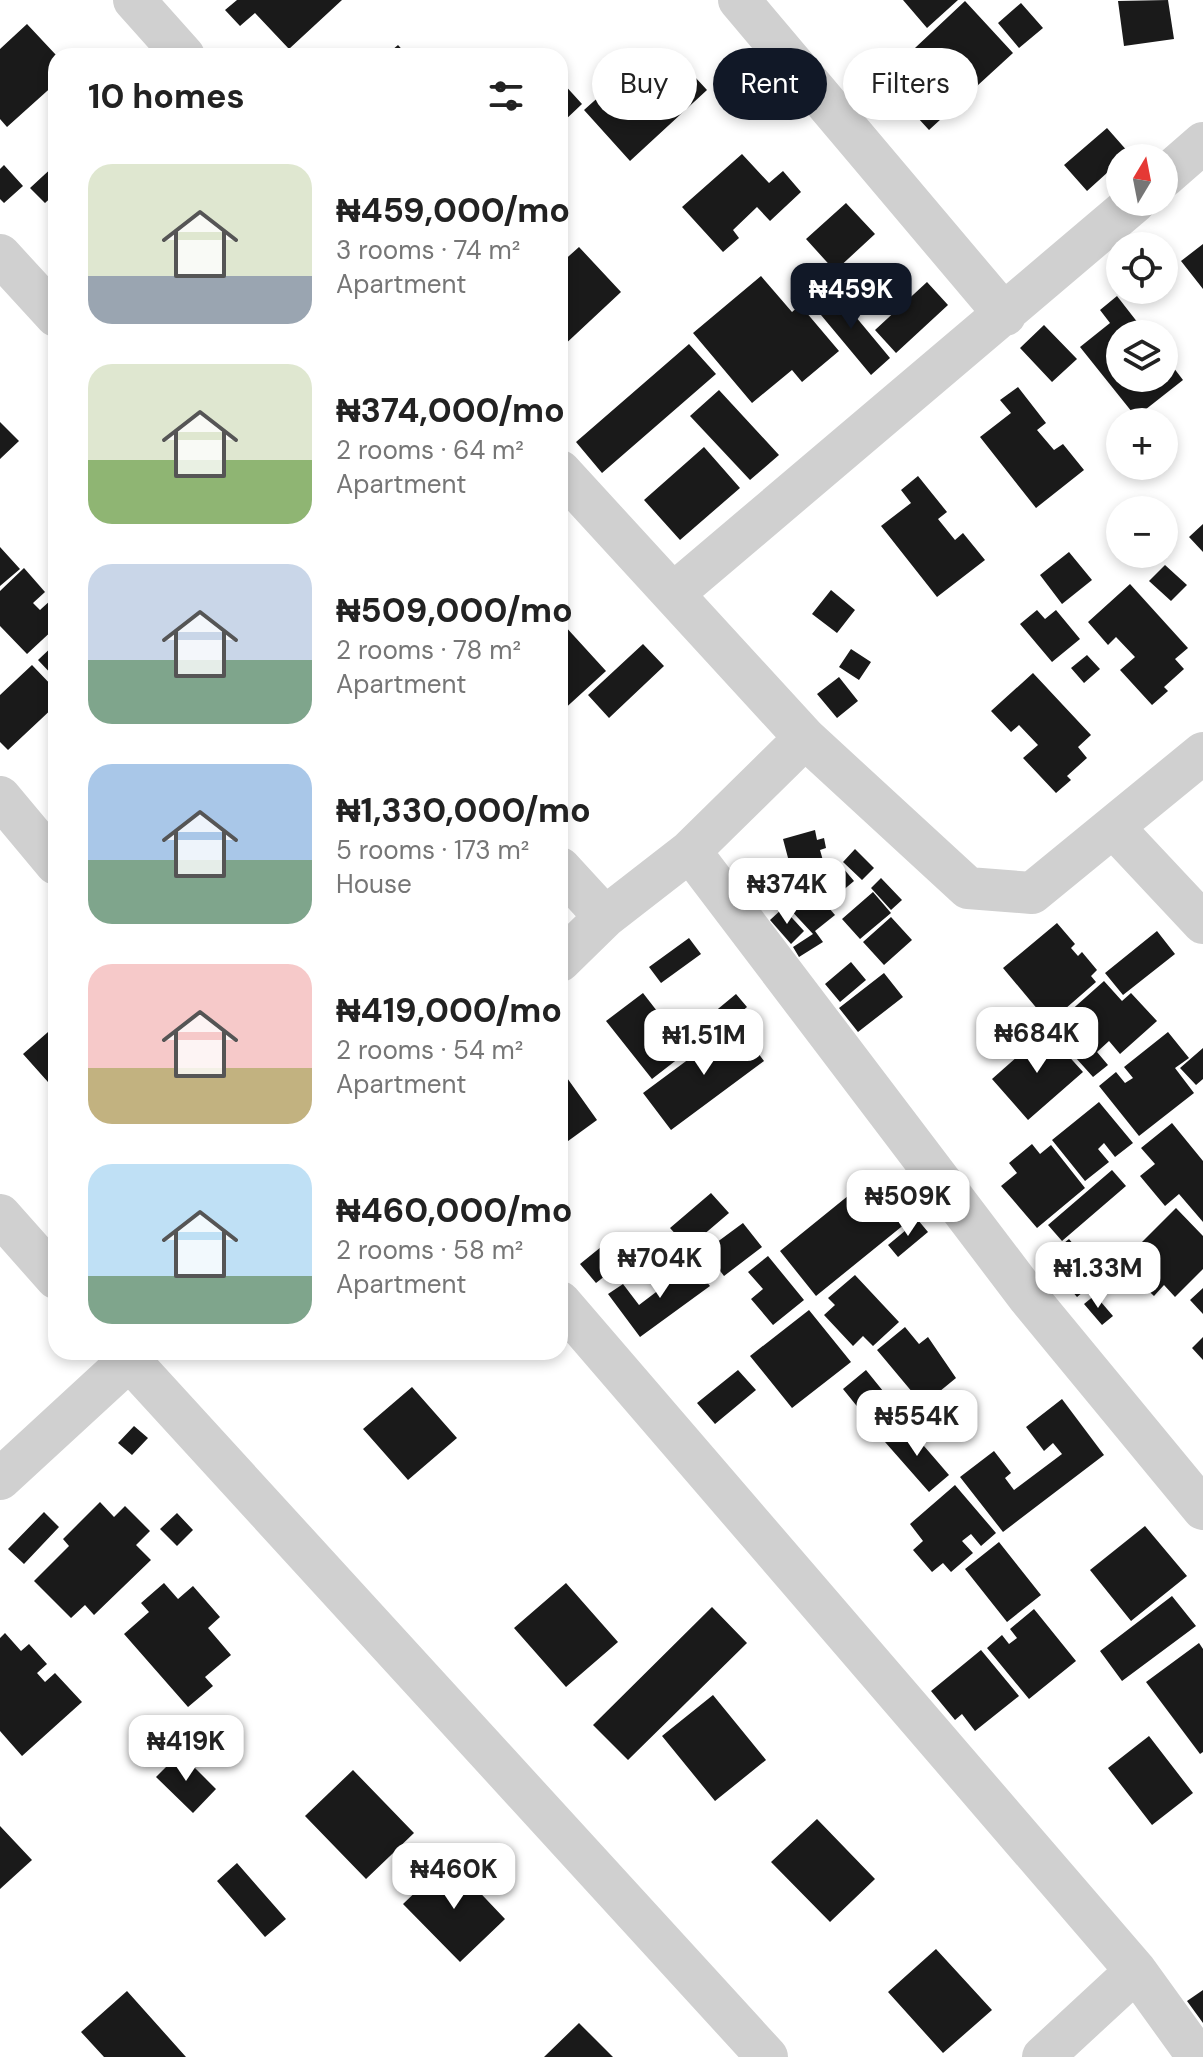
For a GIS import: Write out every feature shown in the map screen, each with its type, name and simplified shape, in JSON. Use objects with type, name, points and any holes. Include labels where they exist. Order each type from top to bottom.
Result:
[{"type":"street","points":[[134,0],[177,48]]},
{"type":"street","points":[[739,0],[1005,315]]},
{"type":"street","points":[[1178,165],[1203,143]]},
{"type":"street","points":[[674,593],[1119,216]]},
{"type":"street","points":[[0,255],[48,307]]},
{"type":"street","points":[[568,480],[805,738],[968,888],[1032,893],[1203,753]]},
{"type":"street","points":[[568,953],[605,917],[690,851],[805,738]]},
{"type":"street","points":[[0,797],[48,854]]},
{"type":"street","points":[[1114,828],[1203,923]]},
{"type":"street","points":[[690,851],[1029,1298],[1203,1509]]},
{"type":"street","points":[[568,877],[605,917]]},
{"type":"street","points":[[0,1215],[48,1269]]},
{"type":"street","points":[[568,1311],[1136,1971],[1198,2057]]},
{"type":"street","points":[[0,1479],[125,1360]]},
{"type":"street","points":[[135,1360],[767,2057]]},
{"type":"street","points":[[1043,2057],[1136,1971]]},
{"type":"building","points":[[237,0],[342,0],[290,48],[255,13],[240,26],[225,10]]},
{"type":"building","points":[[903,0],[958,0],[927,28]]},
{"type":"building","points":[[1168,0],[1174,39],[1124,46],[1118,1]]},
{"type":"building","points":[[965,1],[1013,53],[978,85],[978,48],[915,48]]},
{"type":"building","points":[[1021,3],[1043,28],[1019,48],[998,23]]},
{"type":"building","points":[[27,24],[49,48],[48,90],[7,127],[0,119],[0,49]]},
{"type":"building","points":[[697,79],[707,90],[697,99]]},
{"type":"building","points":[[568,89],[582,104],[568,117]]},
{"type":"building","points":[[592,103],[592,119],[584,110]]},
{"type":"building","points":[[593,120],[674,120],[630,161]]},
{"type":"building","points":[[920,120],[940,120],[929,130]]},
{"type":"building","points":[[1107,128],[1121,144],[1106,144],[1106,174],[1087,191],[1064,165]]},
{"type":"building","points":[[742,154],[769,183],[783,171],[801,192],[770,221],[757,207],[733,230],[739,238],[723,252],[682,207]]},
{"type":"building","points":[[4,165],[23,186],[4,203],[0,199],[0,169]]},
{"type":"building","points":[[48,171],[48,200],[45,203],[30,188]]},
{"type":"building","points":[[846,203],[875,234],[835,271],[806,239]]},
{"type":"building","points":[[1203,244],[1203,289],[1181,261]]},
{"type":"building","points":[[579,247],[621,292],[568,342],[568,257]]},
{"type":"building","points":[[761,276],[792,312],[800,305],[839,351],[802,382],[792,370],[752,403],[693,333]]},
{"type":"building","points":[[927,282],[948,305],[896,353],[875,330]]},
{"type":"building","points":[[831,287],[890,358],[871,375],[811,303]]},
{"type":"building","points":[[1107,304],[1123,304],[1136,320],[1108,320],[1100,310]]},
{"type":"building","points":[[1044,325],[1077,359],[1052,382],[1020,348]]},
{"type":"building","points":[[1106,326],[1106,380],[1080,347]]},
{"type":"building","points":[[689,344],[716,374],[602,473],[576,442]]},
{"type":"building","points":[[1018,387],[1046,423],[1037,430],[1054,450],[1063,444],[1084,470],[1036,508],[980,437],[1011,413],[1000,400]]},
{"type":"building","points":[[719,390],[779,455],[750,480],[690,416]]},
{"type":"building","points":[[1116,392],[1168,392],[1147,408],[1129,408]]},
{"type":"building","points":[[0,422],[19,441],[0,459]]},
{"type":"building","points":[[704,447],[740,488],[680,540],[644,500]]},
{"type":"building","points":[[918,476],[947,512],[938,519],[955,540],[963,533],[985,560],[937,597],[881,526],[911,503],[901,490]]},
{"type":"building","points":[[1203,524],[1203,552],[1189,537]]},
{"type":"building","points":[[0,547],[20,569],[0,586]]},
{"type":"building","points":[[1069,552],[1092,580],[1062,604],[1040,575]]},
{"type":"building","points":[[24,568],[45,592],[33,603],[40,610],[48,603],[48,634],[27,654],[0,626],[0,591]]},
{"type":"building","points":[[1162,568],[1168,568],[1187,585],[1171,601],[1149,581]]},
{"type":"building","points":[[1130,584],[1188,648],[1175,659],[1184,669],[1164,687],[1168,691],[1152,705],[1120,670],[1135,657],[1116,637],[1108,645],[1088,622]]},
{"type":"building","points":[[831,590],[855,610],[837,633],[812,614]]},
{"type":"building","points":[[1037,610],[1045,619],[1056,610],[1080,639],[1052,662],[1020,624]]},
{"type":"building","points":[[568,629],[606,671],[568,706]]},
{"type":"building","points":[[643,644],[664,666],[609,718],[588,695]]},
{"type":"building","points":[[851,649],[871,662],[859,680],[839,667]]},
{"type":"building","points":[[48,651],[48,671],[38,660]]},
{"type":"building","points":[[1087,655],[1100,669],[1084,683],[1071,668]]},
{"type":"building","points":[[32,665],[48,682],[48,712],[8,750],[0,742],[0,695]]},
{"type":"building","points":[[1033,673],[1091,735],[1078,747],[1087,758],[1067,776],[1071,780],[1056,793],[1023,758],[1038,745],[1019,725],[1011,732],[991,711]]},
{"type":"building","points":[[839,677],[858,701],[837,718],[817,694]]},
{"type":"building","points":[[815,830],[817,840],[824,838],[826,848],[820,850],[824,864],[792,873],[783,839]]},
{"type":"building","points":[[855,849],[874,868],[862,880],[843,862]]},
{"type":"building","points":[[837,861],[854,881],[828,903],[811,883]]},
{"type":"building","points":[[881,878],[902,900],[891,910],[871,888]]},
{"type":"building","points":[[810,886],[835,915],[815,931],[823,942],[799,957],[793,947],[813,934],[787,906]]},
{"type":"building","points":[[873,892],[891,913],[860,939],[842,919]]},
{"type":"building","points":[[783,908],[804,931],[791,944],[770,920]]},
{"type":"building","points":[[891,917],[912,940],[884,965],[863,942]]},
{"type":"building","points":[[1057,923],[1075,944],[1071,948],[1078,956],[1082,952],[1097,970],[1091,976],[1096,982],[1049,1023],[1003,968]]},
{"type":"building","points":[[1157,931],[1175,954],[1123,995],[1105,973]]},
{"type":"building","points":[[689,938],[701,954],[661,983],[649,967]]},
{"type":"building","points":[[851,962],[866,980],[840,1002],[825,984]]},
{"type":"building","points":[[884,973],[903,997],[858,1032],[839,1008]]},
{"type":"building","points":[[1104,981],[1122,1001],[1131,993],[1157,1021],[1120,1054],[1109,1041],[1097,1052],[1108,1065],[1093,1077],[1050,1029]]},
{"type":"building","points":[[643,993],[688,1051],[652,1079],[606,1021]]},
{"type":"building","points":[[736,994],[747,1007],[719,1031],[707,1018]]},
{"type":"building","points":[[736,1024],[764,1061],[671,1130],[643,1093]]},
{"type":"building","points":[[1046,1031],[1083,1072],[1028,1120],[992,1079]]},
{"type":"building","points":[[48,1032],[48,1082],[23,1054]]},
{"type":"building","points":[[1168,1032],[1189,1058],[1175,1068],[1194,1093],[1139,1136],[1099,1086],[1116,1072],[1125,1083],[1133,1078],[1124,1067]]},
{"type":"building","points":[[1203,1048],[1203,1079],[1196,1085],[1180,1068]]},
{"type":"building","points":[[568,1079],[597,1120],[568,1141]]},
{"type":"building","points":[[1099,1102],[1133,1143],[1115,1157],[1104,1143],[1098,1149],[1109,1162],[1085,1181],[1052,1140]]},
{"type":"building","points":[[1172,1123],[1203,1161],[1203,1222],[1179,1194],[1165,1206],[1140,1176],[1155,1164],[1141,1148]]},
{"type":"building","points":[[1032,1144],[1040,1154],[1051,1145],[1085,1188],[1037,1228],[1001,1186],[1017,1173],[1009,1163]]},
{"type":"building","points":[[1112,1170],[1126,1186],[1062,1241],[1048,1225]]},
{"type":"building","points":[[875,1174],[911,1219],[816,1296],[780,1251]]},
{"type":"building","points":[[711,1193],[729,1213],[688,1248],[670,1228]]},
{"type":"building","points":[[1176,1208],[1203,1236],[1203,1269],[1175,1297],[1164,1285],[1154,1296],[1132,1275],[1143,1264],[1131,1253]]},
{"type":"building","points":[[918,1220],[928,1232],[898,1257],[888,1245]]},
{"type":"building","points":[[743,1223],[762,1247],[724,1276],[705,1251]]},
{"type":"building","points":[[660,1232],[677,1255],[651,1274],[634,1251]]},
{"type":"building","points":[[617,1234],[633,1254],[596,1283],[580,1264]]},
{"type":"building","points":[[1069,1239],[1101,1277],[1077,1297],[1044,1259]]},
{"type":"building","points":[[768,1256],[804,1300],[773,1325],[751,1299],[763,1289],[748,1272]]},
{"type":"building","points":[[693,1264],[710,1286],[640,1337],[608,1294],[623,1284],[639,1305]]},
{"type":"building","points":[[855,1275],[899,1322],[873,1346],[863,1336],[853,1346],[824,1315],[835,1305],[828,1298]]},
{"type":"building","points":[[1203,1288],[1203,1314],[1190,1300]]},
{"type":"building","points":[[1095,1295],[1113,1316],[1102,1325],[1084,1304]]},
{"type":"building","points":[[809,1310],[851,1362],[792,1408],[750,1356]]},
{"type":"building","points":[[905,1327],[919,1344],[928,1337],[956,1378],[923,1405],[877,1350]]},
{"type":"building","points":[[1203,1337],[1203,1360],[1192,1348]]},
{"type":"building","points":[[738,1370],[756,1390],[715,1424],[697,1403]]},
{"type":"building","points":[[866,1370],[900,1412],[877,1431],[843,1389]]},
{"type":"building","points":[[412,1387],[457,1438],[408,1480],[363,1429]]},
{"type":"building","points":[[1062,1399],[1104,1455],[1003,1532],[960,1477],[994,1451],[1011,1473],[1005,1478],[1014,1490],[1062,1454],[1053,1443],[1044,1451],[1026,1427]]},
{"type":"building","points":[[905,1424],[949,1475],[929,1492],[885,1442]]},
{"type":"building","points":[[134,1426],[148,1438],[132,1455],[118,1443]]},
{"type":"building","points":[[955,1485],[996,1533],[981,1546],[971,1534],[962,1541],[973,1553],[951,1572],[943,1563],[932,1572],[913,1550],[923,1541],[910,1524]]},
{"type":"building","points":[[100,1502],[114,1517],[125,1506],[150,1531],[136,1545],[151,1560],[94,1615],[85,1605],[71,1618],[34,1581],[69,1546],[63,1539]]},
{"type":"building","points":[[44,1512],[59,1527],[24,1564],[8,1549]]},
{"type":"building","points":[[177,1513],[193,1530],[177,1546],[160,1529]]},
{"type":"building","points":[[1145,1526],[1187,1576],[1131,1621],[1090,1570]]},
{"type":"building","points":[[999,1542],[1041,1595],[1007,1622],[965,1569]]},
{"type":"building","points":[[164,1583],[178,1599],[193,1586],[220,1617],[208,1628],[231,1655],[205,1677],[213,1686],[188,1707],[124,1634],[149,1612],[141,1603]]},
{"type":"building","points":[[566,1583],[618,1642],[566,1687],[514,1628]]},
{"type":"building","points":[[1172,1596],[1196,1626],[1122,1681],[1100,1651]]},
{"type":"building","points":[[712,1607],[747,1643],[628,1760],[593,1725]]},
{"type":"building","points":[[1034,1609],[1076,1661],[1029,1699],[987,1648],[1002,1635],[1009,1644],[1017,1638],[1010,1629]]},
{"type":"building","points":[[5,1633],[21,1651],[29,1644],[47,1664],[37,1673],[45,1682],[55,1673],[82,1702],[22,1756],[0,1731],[0,1638]]},
{"type":"building","points":[[1199,1643],[1203,1649],[1203,1752],[1200,1754],[1146,1682]]},
{"type":"building","points":[[981,1650],[1019,1696],[975,1731],[962,1714],[955,1720],[931,1691]]},
{"type":"building","points":[[713,1695],[766,1760],[715,1801],[662,1736]]},
{"type":"building","points":[[1149,1736],[1193,1793],[1152,1825],[1108,1768]]},
{"type":"building","points":[[180,1753],[216,1789],[193,1813],[156,1777]]},
{"type":"building","points":[[353,1770],[414,1833],[366,1879],[305,1816]]},
{"type":"building","points":[[817,1819],[875,1879],[830,1922],[771,1862]]},
{"type":"building","points":[[0,1826],[32,1860],[0,1889]]},
{"type":"building","points":[[449,1860],[505,1919],[460,1962],[403,1904]]},
{"type":"building","points":[[237,1863],[286,1919],[265,1937],[217,1881]]},
{"type":"building","points":[[936,1949],[992,2010],[943,2053],[888,1992]]},
{"type":"building","points":[[1203,1990],[1203,2023],[1187,2001]]},
{"type":"building","points":[[127,1991],[186,2057],[104,2057],[81,2032]]},
{"type":"building","points":[[579,2023],[613,2057],[544,2057]]}]
